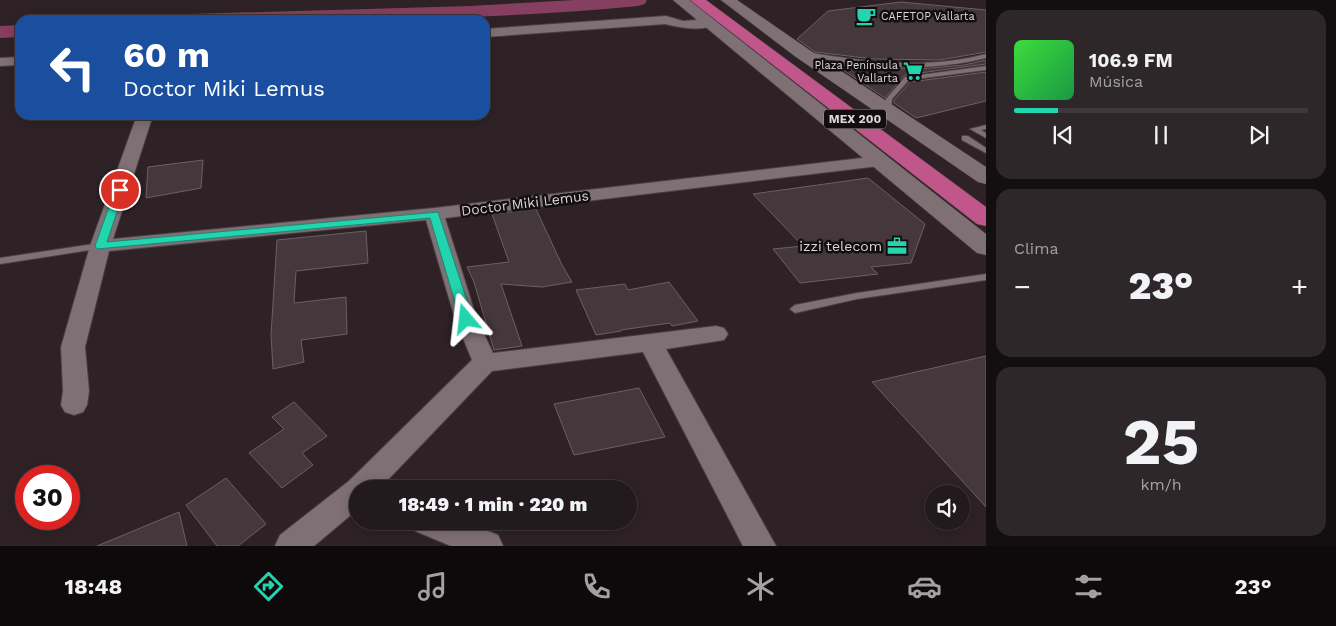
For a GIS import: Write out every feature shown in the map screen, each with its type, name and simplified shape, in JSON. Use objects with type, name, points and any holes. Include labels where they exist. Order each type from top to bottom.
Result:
[{"type":"highway","name":"MEX 200","points":[[697,0],[982,207]]},
{"type":"highway","name":"MEX 200","points":[[711,0],[726,21]]},
{"type":"main road","points":[[680,0],[802,53],[888,109],[986,177]]},
{"type":"main road","points":[[726,21],[728,0]]},
{"type":"main road","points":[[726,21],[879,161],[986,247]]},
{"type":"street","points":[[490,33],[666,20],[682,25],[726,21]]},
{"type":"street","points":[[0,62],[15,61]]},
{"type":"street","points":[[74,405],[76,391],[73,347],[100,246],[143,120]]},
{"type":"street","name":"Doctor Miki Lemus","points":[[100,246],[434,214],[879,161]]},
{"type":"street","points":[[434,214],[466,319],[485,363]]},
{"type":"street","points":[[369,480],[469,376],[485,363],[651,344],[716,334]]},
{"type":"street","points":[[651,344],[760,546]]},
{"type":"street","points":[[291,546],[349,499]]},
{"type":"street","points":[[448,530],[486,546]]},
{"type":"lane","points":[[802,53],[882,64],[966,62],[986,56]]},
{"type":"lane","points":[[976,59],[986,62]]},
{"type":"lane","points":[[882,64],[901,71],[907,78]]},
{"type":"lane","points":[[888,109],[889,99],[907,78],[986,68]]},
{"type":"lane","points":[[986,127],[974,129],[986,136]]},
{"type":"lane","points":[[965,138],[986,151]]},
{"type":"lane","points":[[0,261],[100,246]]},
{"type":"lane","points":[[795,309],[857,296],[986,277]]},
{"type":"building","points":[[901,2],[986,10],[986,52],[940,60],[874,59],[815,52],[797,39],[828,11]]},
{"type":"building","points":[[986,60],[986,64],[905,75],[885,98],[831,62],[872,67],[918,69],[964,65]]},
{"type":"building","points":[[986,72],[986,101],[916,118],[894,103],[894,100],[910,82]]},
{"type":"building","points":[[203,160],[201,188],[146,198],[148,167]]},
{"type":"building","points":[[868,178],[925,224],[911,263],[871,267],[878,274],[800,283],[773,249],[803,246],[753,194]]},
{"type":"building","points":[[536,209],[572,282],[542,287],[501,284],[522,346],[494,350],[474,282],[467,267],[509,262],[492,214]]},
{"type":"building","points":[[366,231],[368,263],[296,271],[294,303],[346,297],[347,334],[301,340],[304,362],[273,369],[271,335],[277,240]]},
{"type":"building","points":[[669,282],[698,321],[672,326],[670,323],[596,335],[576,290],[625,284],[628,290]]},
{"type":"building","points":[[986,356],[986,507],[970,489],[970,485],[966,485],[872,382]]},
{"type":"building","points":[[639,388],[665,437],[574,455],[554,404]]},
{"type":"building","points":[[294,402],[327,436],[302,453],[313,465],[282,488],[249,453],[284,429],[272,417]]},
{"type":"building","points":[[226,478],[266,524],[238,546],[217,546],[186,505]]},
{"type":"building","points":[[179,512],[187,546],[97,546]]},
{"type":"waterway","points":[[320,15],[526,9],[638,0]]},
{"type":"waterway","points":[[0,32],[15,31]]},
{"type":"place","name":"CAFETOP Vallarta","points":[[866,16]]},
{"type":"place","name":"Plaza Península Vallarta","points":[[913,71]]},
{"type":"place","name":"izzi telecom","points":[[897,246]]},
{"type":"route","points":[[120,190],[100,246],[434,214],[466,319]]}]
